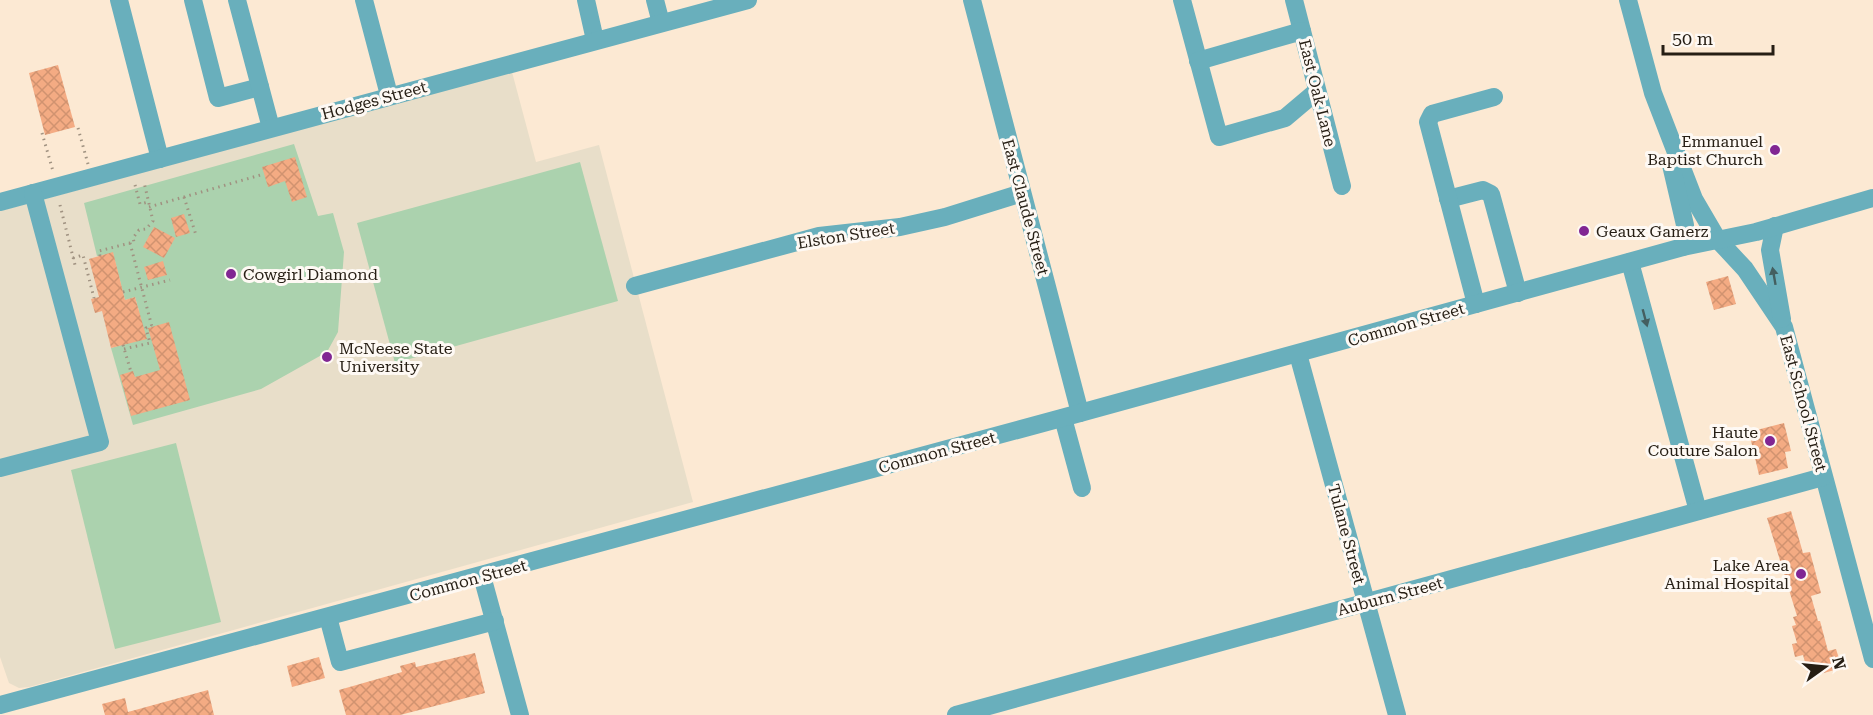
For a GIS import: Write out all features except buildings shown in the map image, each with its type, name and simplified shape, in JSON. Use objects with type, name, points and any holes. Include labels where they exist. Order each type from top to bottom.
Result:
[{"type":"street","points":[[119,0],[160,159]]},
{"type":"street","points":[[193,0],[218,98],[260,87]]},
{"type":"street","points":[[237,0],[270,128]]},
{"type":"street","points":[[364,0],[388,95]]},
{"type":"street","points":[[588,0],[595,40]]},
{"type":"street","points":[[655,0],[661,23]]},
{"type":"street","name":"Hodges Street","points":[[0,202],[388,95],[661,23],[719,4],[748,0]]},
{"type":"street","name":"East Claude Street","points":[[972,0],[1022,194],[1072,416],[1082,488]]},
{"type":"street","points":[[1182,0],[1219,137],[1285,118],[1317,91]]},
{"type":"street","name":"East Oak Lane","points":[[1294,0],[1342,186]]},
{"type":"street","name":"East School Street","points":[[1628,0],[1653,93],[1694,199],[1718,240],[1745,269],[1784,327],[1873,659]]},
{"type":"street","points":[[1198,61],[1302,31]]},
{"type":"street","points":[[1653,93],[1685,225],[1683,247]]},
{"type":"street","points":[[1476,304],[1428,117],[1494,97]]},
{"type":"street","points":[[1448,199],[1483,190],[1491,194],[1518,293]]},
{"type":"street","points":[[0,468],[99,442],[33,193]]},
{"type":"street","name":"Elston Street","points":[[634,286],[819,236],[900,227],[945,218],[1022,194]]},
{"type":"street","name":"Common Street","points":[[0,705],[1072,416],[1683,247],[1775,226],[1873,198]]},
{"type":"street","points":[[1775,226],[1770,250],[1784,327]]},
{"type":"street","points":[[1630,262],[1698,511]]},
{"type":"street","name":"Tulane Street","points":[[1298,354],[1396,715]]},
{"type":"street","name":"Auburn Street","points":[[956,715],[1823,477]]},
{"type":"street","points":[[482,576],[520,715]]},
{"type":"street","points":[[328,617],[340,662],[495,621]]},
{"type":"path","points":[[78,128],[92,177]]},
{"type":"path","points":[[42,133],[57,187]]},
{"type":"path","points":[[149,207],[264,174]]},
{"type":"path","points":[[100,256],[99,251],[134,242],[133,238],[139,230],[146,230],[153,221],[144,182]]},
{"type":"path","points":[[135,185],[140,204],[148,202]]},
{"type":"path","points":[[184,197],[196,235]]},
{"type":"path","points":[[60,205],[75,265]]},
{"type":"path","points":[[130,243],[152,326],[146,328],[150,343],[124,347],[131,372]]},
{"type":"path","points":[[74,258],[83,255],[94,298]]},
{"type":"path","points":[[123,292],[170,280]]},
{"type":"shaded area","name":"McNeese State University","points":[[512,72],[536,162],[599,145],[693,502],[29,687],[19,688],[9,683],[0,657],[0,211]]},
{"type":"green space","name":"Cowgirl Diamond","points":[[294,144],[318,216],[333,213],[344,252],[338,332],[327,352],[261,389],[133,425],[111,348],[136,341],[139,311],[135,297],[125,300],[113,253],[97,256],[84,203]]},
{"type":"green space","points":[[580,162],[618,301],[395,363],[357,223]]},
{"type":"green space","points":[[176,443],[221,622],[115,649],[71,470]]},
{"type":"place","name":"Emmanuel Baptist Church","points":[[1775,150]]},
{"type":"place","name":"Geaux Gamerz","points":[[1584,231]]},
{"type":"place","name":"Cowgirl Diamond","points":[[231,274]]},
{"type":"place","name":"McNeese State University","points":[[327,357]]},
{"type":"place","name":"Haute Couture Salon","points":[[1770,441]]},
{"type":"place","name":"Lake Area Animal Hospital","points":[[1801,574]]}]
